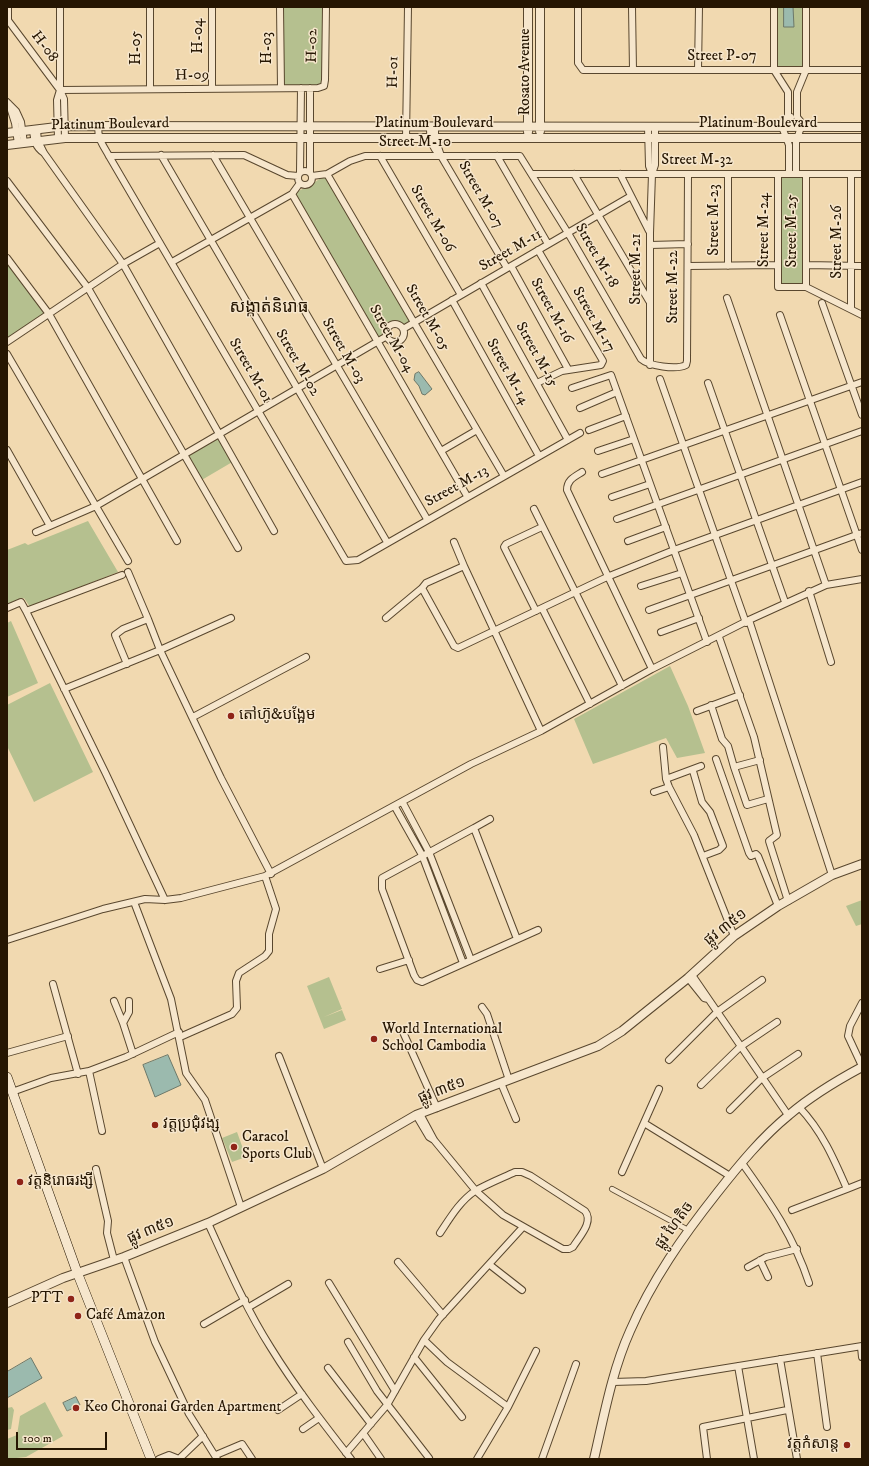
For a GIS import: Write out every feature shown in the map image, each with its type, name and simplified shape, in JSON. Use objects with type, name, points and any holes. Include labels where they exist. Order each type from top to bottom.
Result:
[{"type":"main road","points":[[7,1077],[77,1272],[151,1459]]},
{"type":"street","points":[[7,20],[8,7]]},
{"type":"street","points":[[60,7],[60,90],[64,99],[61,127],[62,138]]},
{"type":"street","name":"H-05","points":[[150,7],[150,89]]},
{"type":"street","name":"H-04","points":[[212,7],[212,89]]},
{"type":"street","name":"H-03","points":[[280,7],[281,88]]},
{"type":"street","name":"H-02","points":[[324,86],[326,80],[326,7]]},
{"type":"street","name":"H-01","points":[[406,138],[408,7]]},
{"type":"street","name":"Rosato Avenue","points":[[528,7],[528,138]]},
{"type":"street","name":"Rosato Avenue","points":[[540,7],[540,138]]},
{"type":"street","name":"Street P-07","points":[[578,7],[578,63],[582,70],[862,70]]},
{"type":"street","points":[[632,7],[633,70]]},
{"type":"street","points":[[698,70],[699,7]]},
{"type":"street","points":[[774,7],[774,70],[788,92],[788,117]]},
{"type":"street","points":[[796,174],[798,138],[801,127],[800,119],[797,117],[797,92],[806,70],[806,7]]},
{"type":"street","name":"H-08","points":[[7,20],[60,90]]},
{"type":"street","name":"H-09","points":[[60,90],[310,88],[324,86]]},
{"type":"street","points":[[172,262],[292,194],[300,183],[299,174],[305,138],[301,88]]},
{"type":"street","points":[[305,126],[310,88]]},
{"type":"street","points":[[788,92],[797,92]]},
{"type":"street","points":[[8,103],[16,111],[21,143]]},
{"type":"street","points":[[789,174],[789,145],[782,127],[783,122],[788,117],[797,117]]},
{"type":"street","points":[[100,126],[100,138]]},
{"type":"street","name":"Platinum Boulevard","points":[[7,133],[61,127],[100,126],[862,127]]},
{"type":"street","points":[[432,127],[432,138]]},
{"type":"street","name":"Street M-21","points":[[650,365],[650,233],[652,174],[648,166],[652,127]]},
{"type":"street","points":[[35,130],[36,141],[39,149],[44,153],[123,264],[274,531]]},
{"type":"street","name":"Platinum Boulevard","points":[[7,145],[62,138],[862,138]]},
{"type":"street","name":"Street M-01","points":[[100,138],[104,149],[172,262],[346,561]]},
{"type":"street","points":[[300,183],[308,184],[311,174],[305,138]]},
{"type":"street","name":"Street M-07","points":[[432,138],[434,150],[442,156],[509,267]]},
{"type":"street","name":"Street M-10","points":[[108,154],[244,155],[287,175],[299,174],[304,171],[311,174],[327,174],[358,157],[522,157]]},
{"type":"street","name":"Street M-02","points":[[161,155],[296,389],[387,542]]},
{"type":"street","name":"Street M-03","points":[[213,155],[426,519]]},
{"type":"street","name":"Street M-06","points":[[380,156],[461,295]]},
{"type":"street","points":[[497,156],[548,244]]},
{"type":"street","name":"Street M-18","points":[[522,157],[641,359],[650,365]]},
{"type":"street","name":"Street M-05","points":[[327,174],[504,476]]},
{"type":"street","name":"Street M-32","points":[[532,174],[862,174]]},
{"type":"street","points":[[574,174],[650,302]]},
{"type":"street","points":[[620,174],[650,233]]},
{"type":"street","name":"Street M-22","points":[[650,365],[680,367],[686,365],[687,361],[688,174]]},
{"type":"street","name":"Street M-23","points":[[728,174],[728,266]]},
{"type":"street","name":"Street M-24","points":[[778,174],[778,287],[806,287]]},
{"type":"street","name":"Street M-25","points":[[806,174],[806,287]]},
{"type":"street","name":"Street M-26","points":[[850,174],[851,309]]},
{"type":"street","points":[[7,181],[88,288],[238,548]]},
{"type":"street","name":"Street M-04","points":[[292,194],[467,496]]},
{"type":"street","name":"Street M-11","points":[[403,329],[631,196]]},
{"type":"street","points":[[7,342],[123,264],[160,243]]},
{"type":"street","points":[[650,244],[688,244]]},
{"type":"street","name":"Street M-17","points":[[537,382],[568,369],[601,365],[603,361],[538,250]]},
{"type":"street","points":[[7,258],[48,314],[177,540]]},
{"type":"street","points":[[688,266],[778,265]]},
{"type":"street","points":[[806,265],[862,266]]},
{"type":"street","name":"Street M-16","points":[[509,267],[568,369]]},
{"type":"street","name":"Street M-15","points":[[480,283],[537,382],[568,440]]},
{"type":"street","points":[[806,287],[862,315]]},
{"type":"street","points":[[727,298],[826,584]]},
{"type":"street","name":"Street M-14","points":[[452,300],[539,456]]},
{"type":"street","points":[[822,303],[862,415]]},
{"type":"street","points":[[780,315],[840,489],[859,534],[862,550]]},
{"type":"street","points":[[36,532],[96,506],[377,342],[386,336],[387,328],[392,324],[397,324],[403,329],[402,337],[398,341],[392,341],[386,336]]},
{"type":"street","points":[[7,354],[128,561]]},
{"type":"street","points":[[572,388],[611,375],[707,642]]},
{"type":"street","points":[[660,379],[747,622],[832,875]]},
{"type":"street","points":[[602,474],[862,382]]},
{"type":"street","points":[[708,383],[785,602]]},
{"type":"street","points":[[580,408],[617,392]]},
{"type":"street","points":[[589,430],[626,416]]},
{"type":"street","points":[[441,451],[477,430]]},
{"type":"street","points":[[618,519],[862,431]]},
{"type":"street","name":"Street M-13","points":[[346,561],[358,560],[426,519],[580,433]]},
{"type":"street","points":[[598,451],[634,439]]},
{"type":"street","points":[[7,450],[50,526]]},
{"type":"street","points":[[582,472],[572,478],[567,486],[567,490],[652,669]]},
{"type":"street","points":[[422,588],[456,648],[607,577],[715,534],[862,482]]},
{"type":"street","points":[[612,497],[650,484]]},
{"type":"street","points":[[534,509],[577,592],[622,686]]},
{"type":"street","points":[[542,527],[506,544],[504,547],[590,704]]},
{"type":"street","points":[[628,541],[666,527]]},
{"type":"street","points":[[649,610],[859,534]]},
{"type":"street","points":[[454,542],[541,731]]},
{"type":"street","points":[[386,618],[426,583],[464,566]]},
{"type":"street","points":[[642,586],[682,573]]},
{"type":"street","points":[[12,1092],[52,1078],[89,1071],[232,1014],[237,1008],[236,981],[239,972],[265,956],[269,951],[269,934],[276,909],[268,875],[160,650],[148,619],[125,574],[26,611]]},
{"type":"street","points":[[7,940],[103,909],[145,899],[165,900],[268,875],[403,803],[471,764],[541,731],[652,669],[719,637],[785,602],[826,584],[862,579]]},
{"type":"street","points":[[809,591],[831,662]]},
{"type":"street","points":[[7,608],[21,602],[26,611],[129,822],[165,900]]},
{"type":"street","points":[[64,689],[160,650],[231,618]]},
{"type":"street","points":[[661,632],[698,618]]},
{"type":"street","points":[[127,664],[115,635],[123,629],[148,619]]},
{"type":"street","points":[[719,637],[740,695],[760,760],[777,835],[769,841],[788,901]]},
{"type":"street","points":[[193,717],[306,657]]},
{"type":"street","points":[[697,710],[740,695]]},
{"type":"street","points":[[711,706],[722,739],[728,746],[747,805],[768,799]]},
{"type":"street","points":[[662,748],[666,779],[669,787],[703,856],[734,936]]},
{"type":"street","points":[[716,759],[748,854],[751,856],[758,856],[778,906]]},
{"type":"street","points":[[734,767],[760,760]]},
{"type":"street","points":[[666,779],[701,766]]},
{"type":"street","points":[[693,770],[702,802],[710,812],[723,846],[719,850],[703,856]]},
{"type":"street","points":[[654,792],[669,787]]},
{"type":"street","points":[[403,803],[430,852],[471,960]]},
{"type":"street","points":[[395,807],[422,855],[463,963]]},
{"type":"street","points":[[490,819],[382,878],[381,883],[414,975],[417,980],[422,982],[538,930]]},
{"type":"street","points":[[474,828],[517,939]]},
{"type":"street","name":"ផ្លូវ ៣៥១","points":[[7,1303],[77,1272],[124,1257],[208,1223],[323,1169],[418,1114],[598,1046],[622,1031],[690,977],[734,936],[778,906],[832,875],[862,864]]},
{"type":"street","points":[[134,902],[171,999],[180,1035],[186,1073],[205,1100],[241,1207]]},
{"type":"street","points":[[380,969],[409,960]]},
{"type":"street","points":[[690,977],[704,998],[708,999],[718,1012],[740,1047],[788,1115]]},
{"type":"street","points":[[669,1060],[718,1012],[762,980]]},
{"type":"street","points":[[53,984],[78,1074]]},
{"type":"street","points":[[114,1001],[133,1054]]},
{"type":"street","points":[[123,1023],[129,1012],[129,1001]]},
{"type":"street","points":[[862,1003],[850,1026],[848,1036],[862,1066]]},
{"type":"street","points":[[482,1007],[487,1014],[516,1118]]},
{"type":"street","points":[[701,1085],[740,1047],[778,1022]]},
{"type":"street","points":[[403,1032],[437,1108]]},
{"type":"street","points":[[7,1053],[68,1036]]},
{"type":"street","points":[[730,1110],[762,1078],[798,1054]]},
{"type":"street","points":[[279,1056],[323,1169]]},
{"type":"street","name":"ផ្លូវ ហៃតិច","points":[[594,1459],[613,1382],[629,1332],[650,1287],[688,1230],[730,1176],[765,1136],[799,1106],[820,1091],[862,1066]]},
{"type":"street","points":[[89,1071],[102,1131]]},
{"type":"street","points":[[622,1172],[659,1089]]},
{"type":"street","points":[[799,1106],[819,1131],[829,1148],[847,1189]]},
{"type":"street","points":[[418,1114],[429,1137],[434,1140],[476,1191],[503,1215],[523,1227],[563,1248],[569,1249],[573,1247],[589,1221],[589,1215],[585,1211],[522,1172],[515,1172],[476,1191],[453,1213],[440,1233]]},
{"type":"street","points":[[644,1124],[730,1176]]},
{"type":"street","points":[[742,1162],[777,1213],[797,1249],[809,1283]]},
{"type":"street","points":[[96,1169],[108,1221],[107,1233],[114,1260]]},
{"type":"street","points":[[792,1210],[862,1183]]},
{"type":"street","points":[[612,1189],[688,1230]]},
{"type":"street","points":[[208,1223],[248,1307],[270,1347],[302,1394],[351,1459]]},
{"type":"street","points":[[346,1453],[387,1404],[424,1340],[443,1315],[523,1227]]},
{"type":"street","points":[[748,1267],[760,1260],[797,1249]]},
{"type":"street","points":[[124,1257],[154,1342],[186,1408],[216,1457],[242,1444],[252,1459]]},
{"type":"street","points":[[760,1260],[768,1277]]},
{"type":"street","points":[[398,1262],[443,1315]]},
{"type":"street","points":[[490,1265],[522,1290]]},
{"type":"street","points":[[329,1283],[395,1391]]},
{"type":"street","points":[[248,1307],[288,1284]]},
{"type":"street","points":[[204,1324],[245,1300]]},
{"type":"street","points":[[424,1340],[447,1362],[508,1407]]},
{"type":"street","points":[[348,1342],[360,1365],[387,1404],[428,1458]]},
{"type":"street","points":[[613,1382],[646,1381],[861,1346],[862,1357]]},
{"type":"street","points":[[477,1459],[508,1407],[536,1351]]},
{"type":"street","points":[[817,1353],[827,1427]]},
{"type":"street","points":[[414,1357],[462,1417]]},
{"type":"street","points":[[780,1359],[787,1410],[797,1459]]},
{"type":"street","points":[[542,1459],[576,1364]]},
{"type":"street","points":[[738,1366],[749,1418],[754,1459]]},
{"type":"street","points":[[328,1368],[371,1424]]},
{"type":"street","points":[[278,1410],[302,1394]]},
{"type":"street","points":[[707,1459],[703,1427],[787,1410]]},
{"type":"street","points":[[303,1429],[320,1418]]},
{"type":"street","points":[[363,1433],[381,1459]]},
{"type":"street","points":[[159,1459],[169,1455],[179,1459],[203,1436]]},
{"type":"green space","points":[[281,7],[326,7],[324,86],[282,87]]},
{"type":"green space","points":[[774,7],[806,7],[806,70],[774,70]]},
{"type":"green space","points":[[327,174],[414,322],[403,329],[397,324],[392,324],[386,330],[387,336],[377,342],[292,194],[309,186]]},
{"type":"green space","points":[[778,174],[806,174],[806,287],[778,287]]},
{"type":"green space","points":[[7,258],[49,314],[7,342]]},
{"type":"green space","points":[[219,433],[234,461],[200,481],[184,454]]},
{"type":"green space","points":[[88,521],[118,572],[30,607],[24,598],[7,604],[7,550],[25,543],[28,545]]},
{"type":"green space","points":[[11,621],[38,683],[7,697],[7,623]]},
{"type":"green space","points":[[670,666],[688,706],[705,753],[677,758],[666,738],[593,764],[574,719]]},
{"type":"green space","points":[[50,683],[93,772],[34,802],[7,746],[7,705]]},
{"type":"green space","points":[[862,900],[862,924],[856,926],[846,906]]},
{"type":"green space","points":[[329,977],[342,1009],[324,1017],[342,1010],[346,1020],[324,1029],[307,986]]},
{"type":"green space","name":"Caracol Sports Club","points":[[237,1132],[246,1157],[232,1162],[222,1138]]},
{"type":"green space","points":[[45,1402],[63,1436],[26,1457],[7,1459],[7,1439],[17,1435],[20,1416]]},
{"type":"green space","points":[[12,1407],[14,1410],[11,1429],[7,1430],[7,1408]]},
{"type":"shaded area","points":[[784,7],[793,7],[794,27],[784,27]]},
{"type":"shaded area","points":[[419,372],[432,389],[425,395],[422,394],[419,386],[414,380],[415,374]]},
{"type":"shaded area","points":[[168,1055],[181,1085],[155,1097],[143,1065]]},
{"type":"shaded area","points":[[31,1358],[42,1378],[7,1398],[7,1372]]},
{"type":"shaded area","points":[[76,1397],[80,1405],[67,1411],[63,1403]]},
{"type":"place","name":"តៅហ៊ូ&បង្អែម","points":[[231,716]]},
{"type":"place","name":"World International School Cambodia","points":[[374,1039]]},
{"type":"place","name":"វត្តប្រជុំវង្ស","points":[[155,1125]]},
{"type":"place","name":"Caracol Sports Club","points":[[234,1147]]},
{"type":"place","name":"វត្តនិរោធរង្សី","points":[[20,1182]]},
{"type":"place","name":"PTT","points":[[71,1299]]},
{"type":"place","name":"Café Amazon","points":[[78,1316]]},
{"type":"place","name":"Keo Choronai Garden Apartment","points":[[76,1408]]},
{"type":"place","name":"វត្តកំសាន្ត","points":[[847,1445]]},
{"type":"district","name":"សង្កាត់និរោធ","points":[[269,308]]}]
